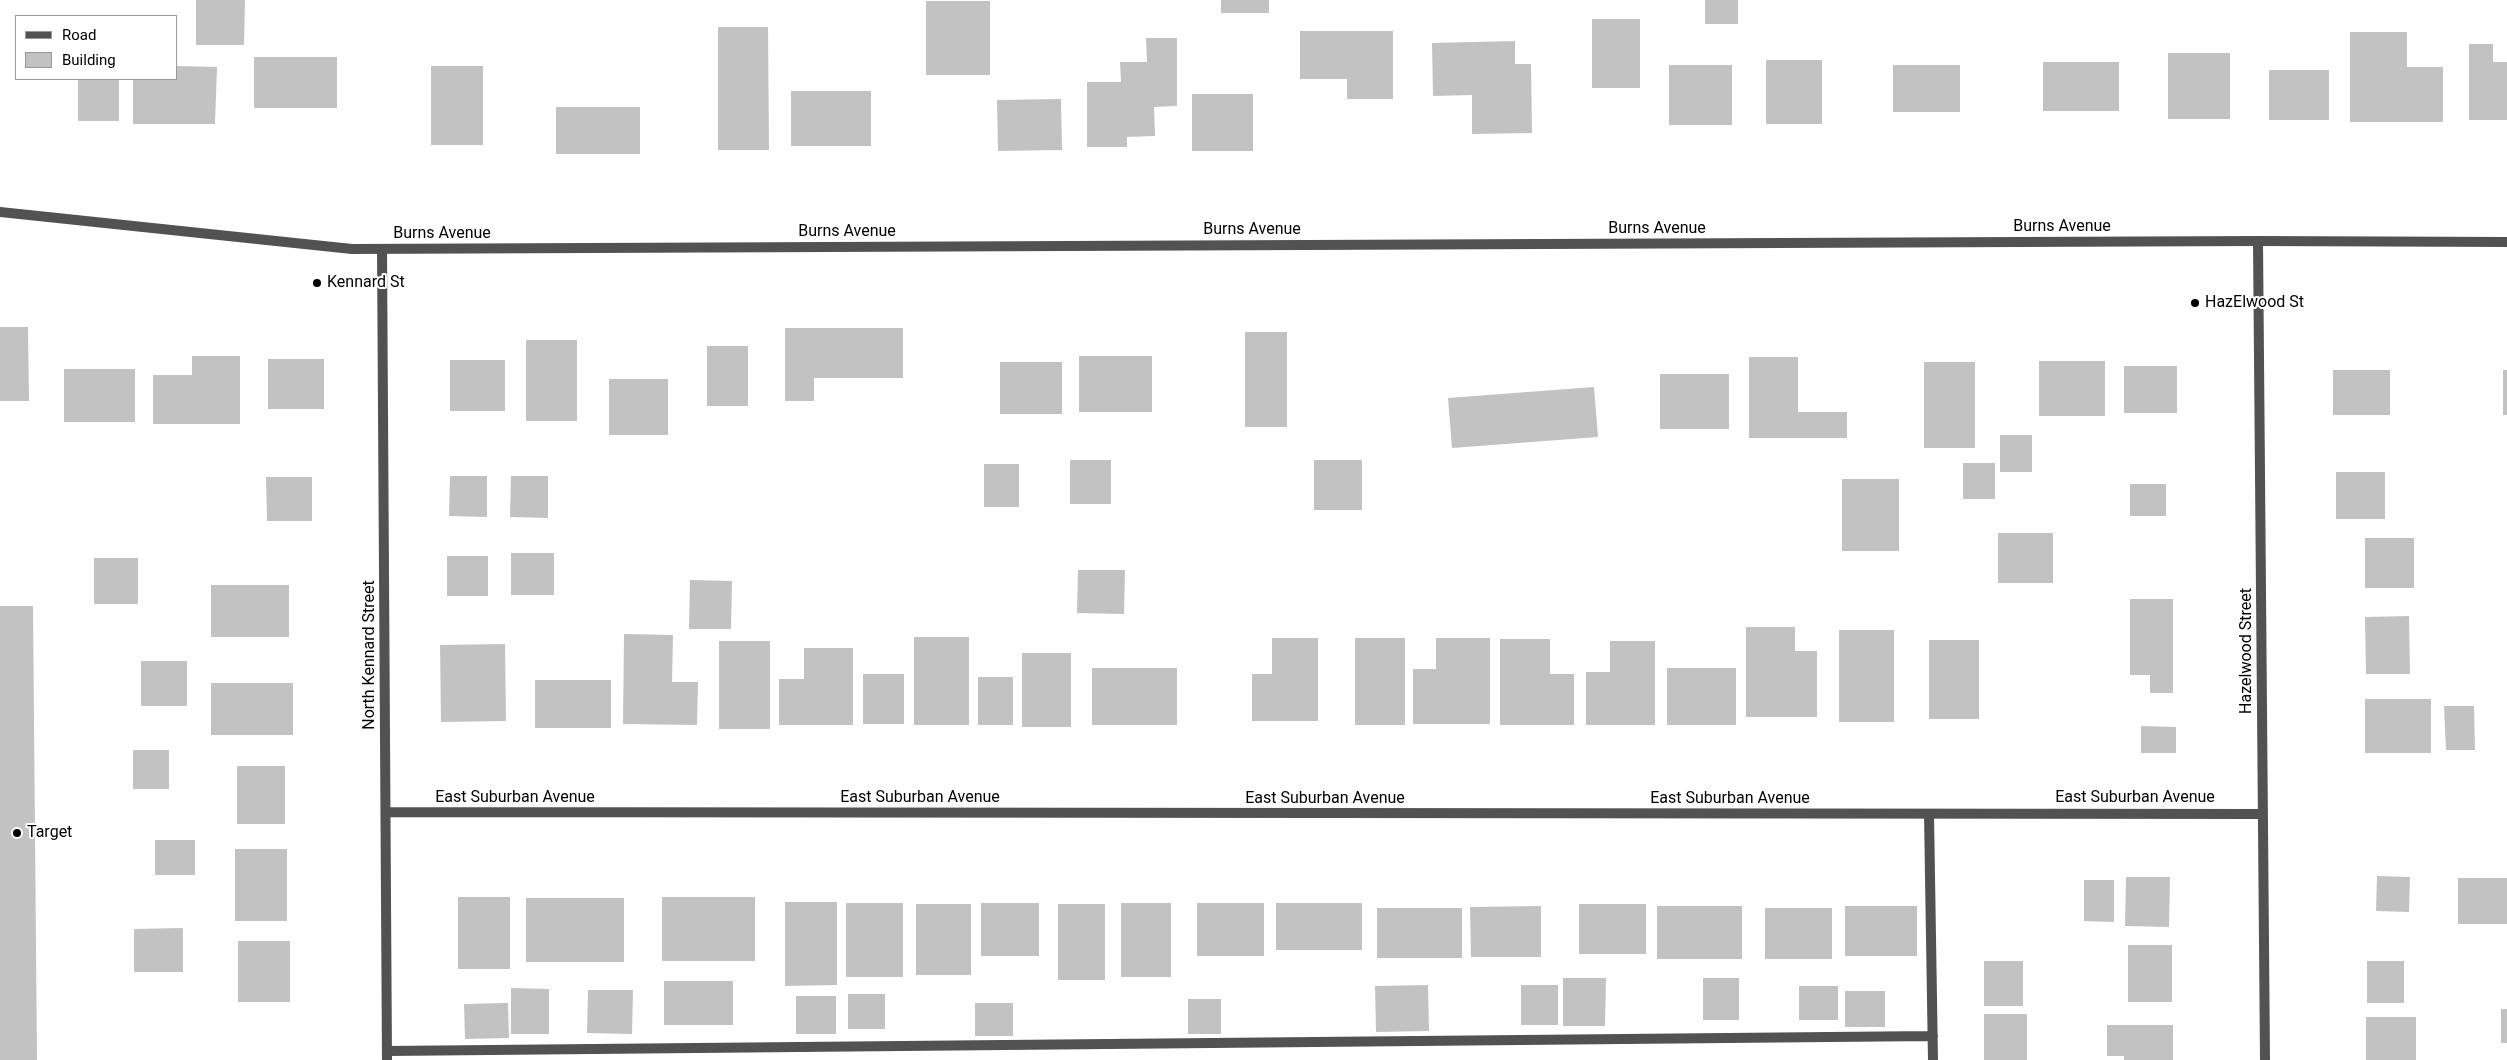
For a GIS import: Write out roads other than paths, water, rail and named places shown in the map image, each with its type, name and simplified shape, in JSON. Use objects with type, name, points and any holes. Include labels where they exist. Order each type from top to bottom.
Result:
[{"type":"street","name":"Burns Avenue","points":[[0,212],[352,250],[2258,241],[2507,242]]},
{"type":"street","name":"Hazelwood Street","points":[[2258,241],[2265,1060]]},
{"type":"street","name":"North Kennard Street","points":[[382,250],[387,812],[387,1055]]},
{"type":"street","name":"East Suburban Avenue","points":[[387,812],[2263,814]]},
{"type":"street","points":[[1929,814],[1933,1060]]},
{"type":"street","points":[[387,1055],[1933,1036]]},
{"type":"place","name":"Kennard St","points":[[317,283]]},
{"type":"place","name":"HazElwood St","points":[[2195,303]]},
{"type":"place","name":"Target","points":[[17,833]]}]
